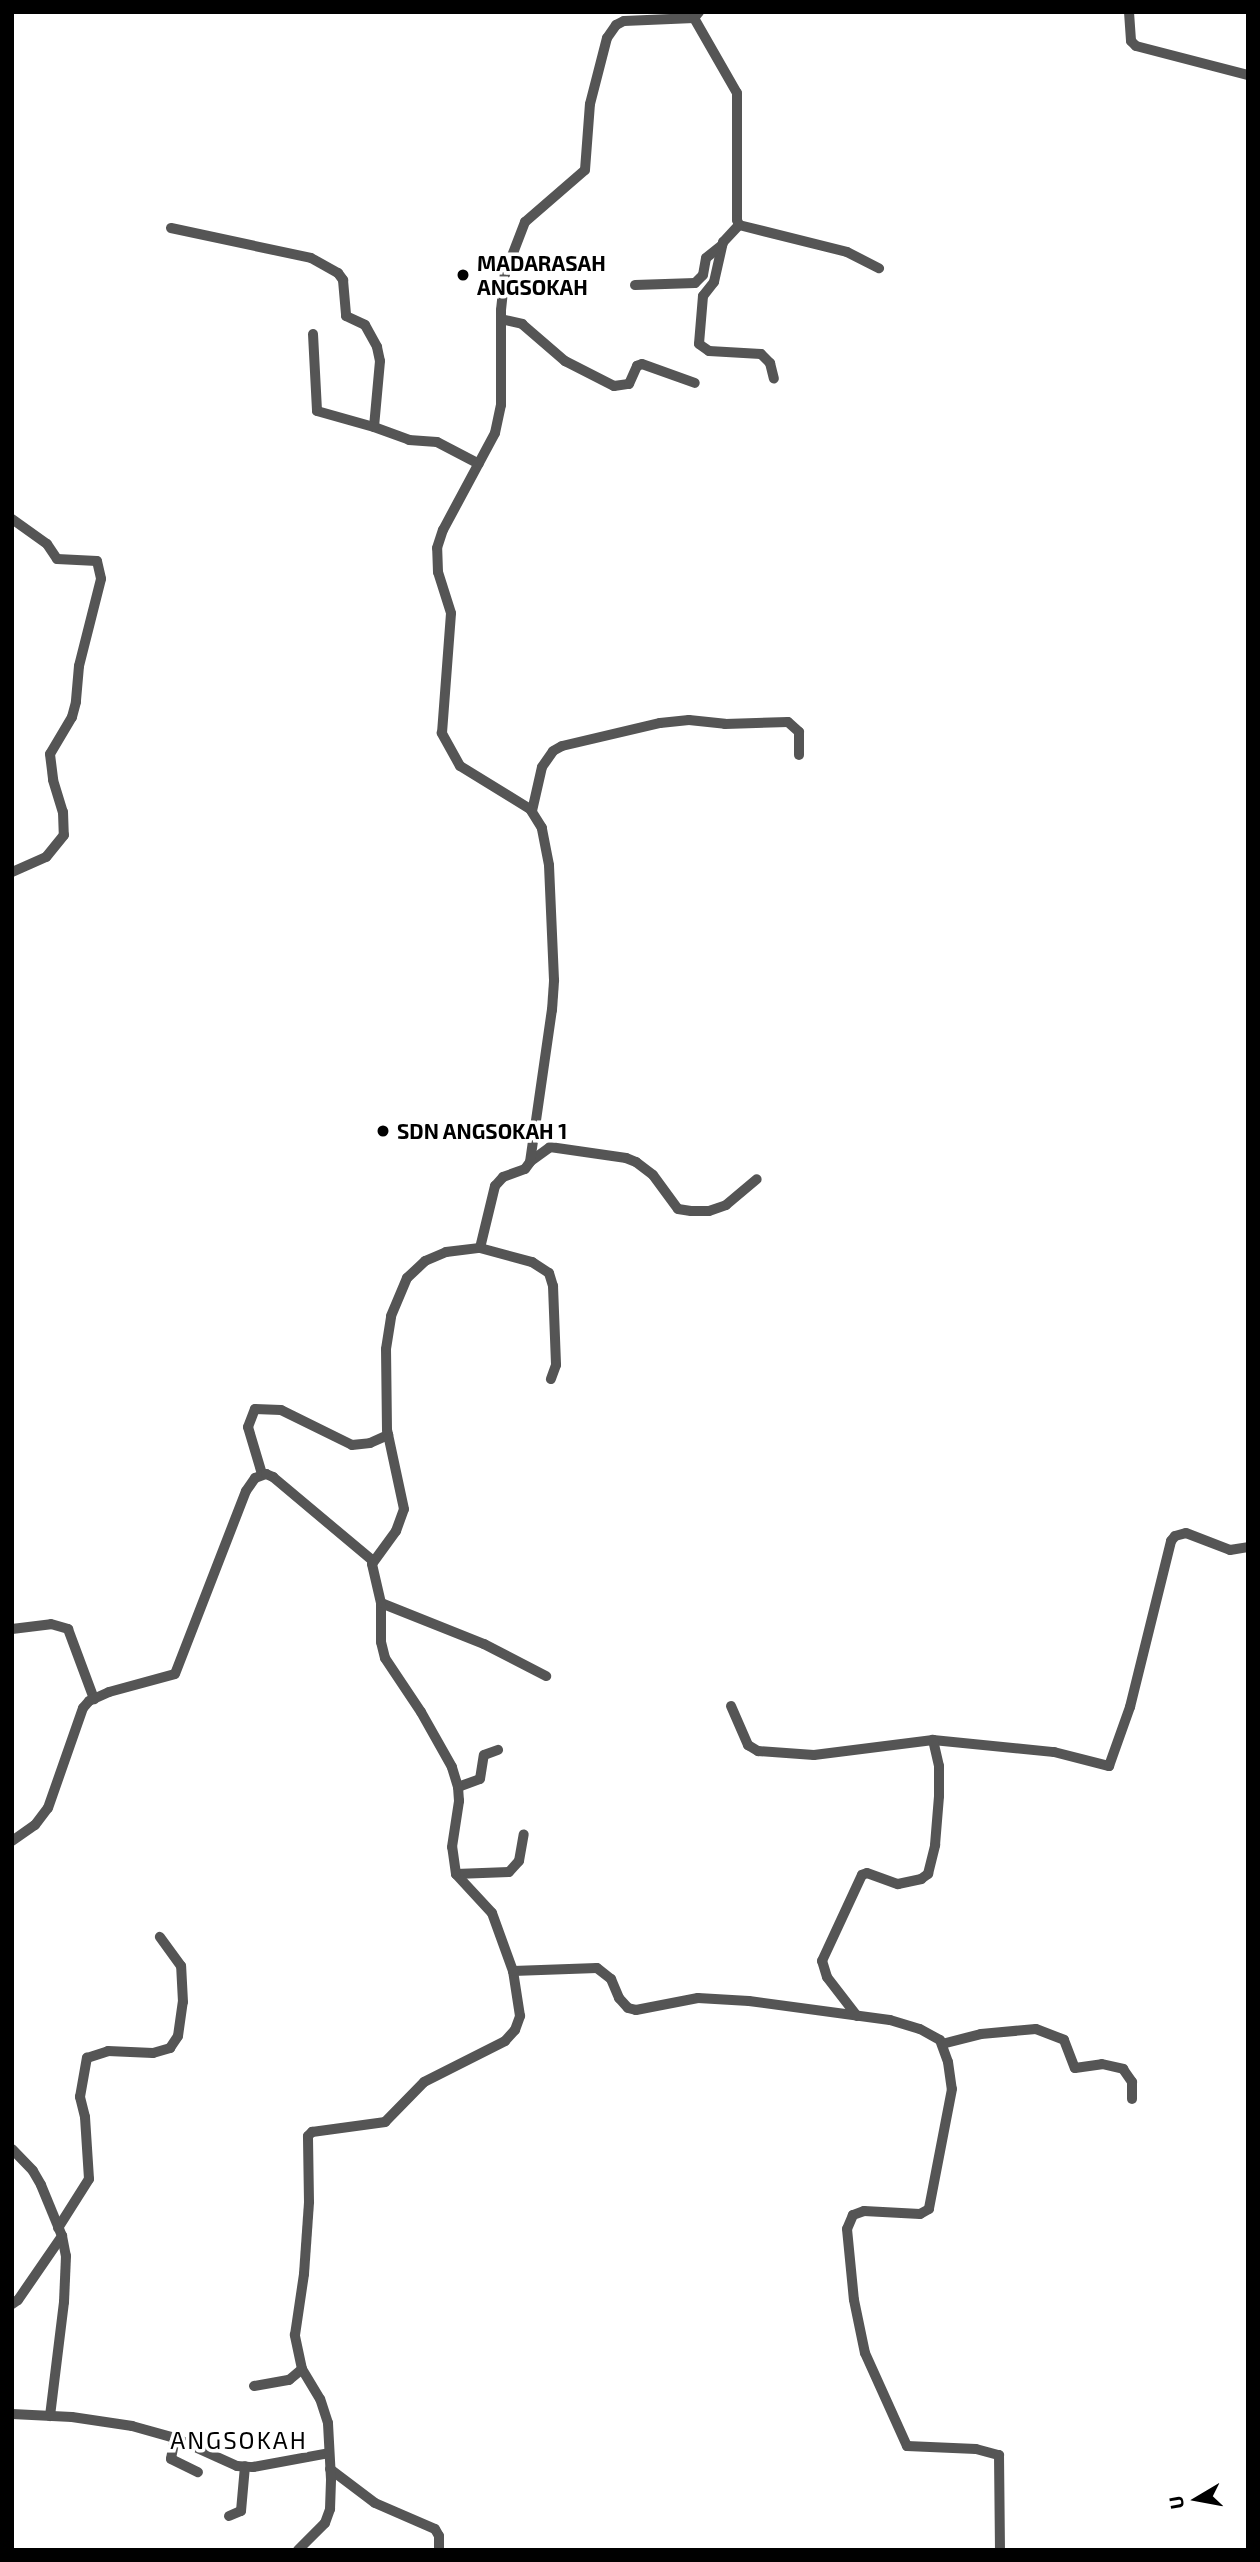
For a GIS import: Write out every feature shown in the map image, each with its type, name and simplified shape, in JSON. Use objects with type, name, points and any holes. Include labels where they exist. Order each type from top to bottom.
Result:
[{"type":"street","points":[[1129,12],[1131,41],[1136,46],[1248,75]]},
{"type":"street","points":[[531,1161],[544,1087],[554,980],[548,855],[542,828],[532,811],[460,766],[442,733],[452,613],[439,572],[437,548],[443,530],[495,433],[501,404],[501,319],[505,274],[521,229],[535,212],[585,170],[590,104],[610,32],[628,20],[697,15],[737,93],[737,220],[740,225],[847,252],[879,268]]},
{"type":"street","points":[[635,285],[695,282],[703,275],[706,258],[740,225]]},
{"type":"street","points":[[171,228],[311,258],[342,276],[346,316],[367,328],[380,361],[374,427]]},
{"type":"street","points":[[722,245],[714,282],[703,296],[699,344],[709,351],[761,354],[770,363],[774,379]]},
{"type":"street","points":[[501,319],[522,324],[565,360],[614,386],[629,384],[637,366],[642,364],[672,377],[695,383]]},
{"type":"street","points":[[313,334],[314,398],[317,411],[410,440],[437,442],[480,464]]},
{"type":"street","points":[[12,519],[47,544],[57,559],[99,562],[101,579],[79,666],[74,709],[50,754],[53,780],[63,812],[64,835],[46,857],[12,872]]},
{"type":"street","points":[[532,811],[542,767],[554,751],[562,746],[660,723],[688,720],[725,724],[788,722],[799,732],[799,755]]},
{"type":"street","points":[[480,1248],[495,1186],[503,1177],[525,1169],[550,1147],[636,1161],[653,1175],[678,1209],[709,1211],[726,1205],[757,1179]]},
{"type":"street","points":[[373,1561],[388,1542],[403,1514],[402,1487],[388,1435],[387,1337],[391,1316],[407,1278],[436,1255],[480,1248],[532,1262],[549,1273],[553,1286],[556,1365],[551,1380]]},
{"type":"street","points":[[262,1474],[248,1427],[255,1409],[281,1410],[352,1445],[370,1443],[388,1435]]},
{"type":"street","points":[[12,1841],[35,1825],[48,1808],[83,1708],[93,1699],[108,1692],[176,1674],[246,1491],[255,1478],[262,1474],[273,1477],[373,1561],[381,1603],[381,1642],[385,1658],[421,1712],[452,1767],[460,1801],[452,1847],[456,1874],[488,1906],[513,1971],[520,2016],[515,2030],[505,2041],[424,2082],[385,2122],[316,2131],[308,2136],[309,2202],[304,2274],[295,2320],[302,2369],[324,2409],[330,2469],[330,2509],[319,2531],[298,2550]]},
{"type":"street","points":[[731,1706],[748,1745],[753,1750],[814,1755],[933,1740],[1054,1752],[1109,1766],[1130,1707],[1171,1541],[1175,1536],[1186,1533],[1230,1550],[1248,1547]]},
{"type":"street","points":[[381,1603],[484,1644],[546,1676]]},
{"type":"street","points":[[12,1629],[51,1624],[68,1629],[93,1699]]},
{"type":"street","points":[[856,2015],[827,1976],[822,1961],[862,1875],[867,1873],[898,1884],[921,1879],[928,1874],[935,1845],[939,1796],[939,1766],[933,1740]]},
{"type":"street","points":[[458,1787],[480,1779],[484,1755],[498,1750]]},
{"type":"street","points":[[456,1874],[509,1872],[519,1861],[524,1834]]},
{"type":"street","points":[[12,2304],[18,2301],[89,2179],[85,2117],[80,2096],[88,2058],[108,2051],[153,2053],[170,2048],[178,2036],[183,2002],[181,1966],[160,1937]]},
{"type":"street","points":[[513,1971],[597,1968],[611,1979],[619,1998],[628,2008],[636,2010],[698,1998],[749,2001],[911,2025],[932,2034],[942,2044],[951,2076],[951,2100],[929,2209],[913,2214],[864,2211],[853,2215],[848,2230],[854,2301],[865,2353],[907,2446],[976,2449],[999,2455],[1000,2550]]},
{"type":"street","points":[[942,2044],[981,2034],[1035,2029],[1064,2040],[1075,2068],[1102,2064],[1123,2069],[1132,2082],[1132,2099]]},
{"type":"street","points":[[12,2150],[33,2171],[60,2232],[66,2283],[51,2416]]},
{"type":"street","points":[[254,2386],[289,2380],[302,2369]]},
{"type":"street","points":[[12,2414],[111,2421],[175,2438],[225,2462],[245,2466],[329,2453]]},
{"type":"street","points":[[175,2438],[171,2459],[198,2472]]},
{"type":"street","points":[[229,2516],[241,2511],[245,2466]]},
{"type":"street","points":[[330,2469],[375,2503],[435,2529],[439,2536],[439,2550]]},
{"type":"street","points":[[323,2488],[330,2509]]},
{"type":"place","name":"MADARASAH ANGSOKAH","points":[[463,275]]},
{"type":"place","name":"SDN ANGSOKAH 1","points":[[383,1131]]},
{"type":"district","name":"ANGSOKAH","points":[[239,2440]]}]
